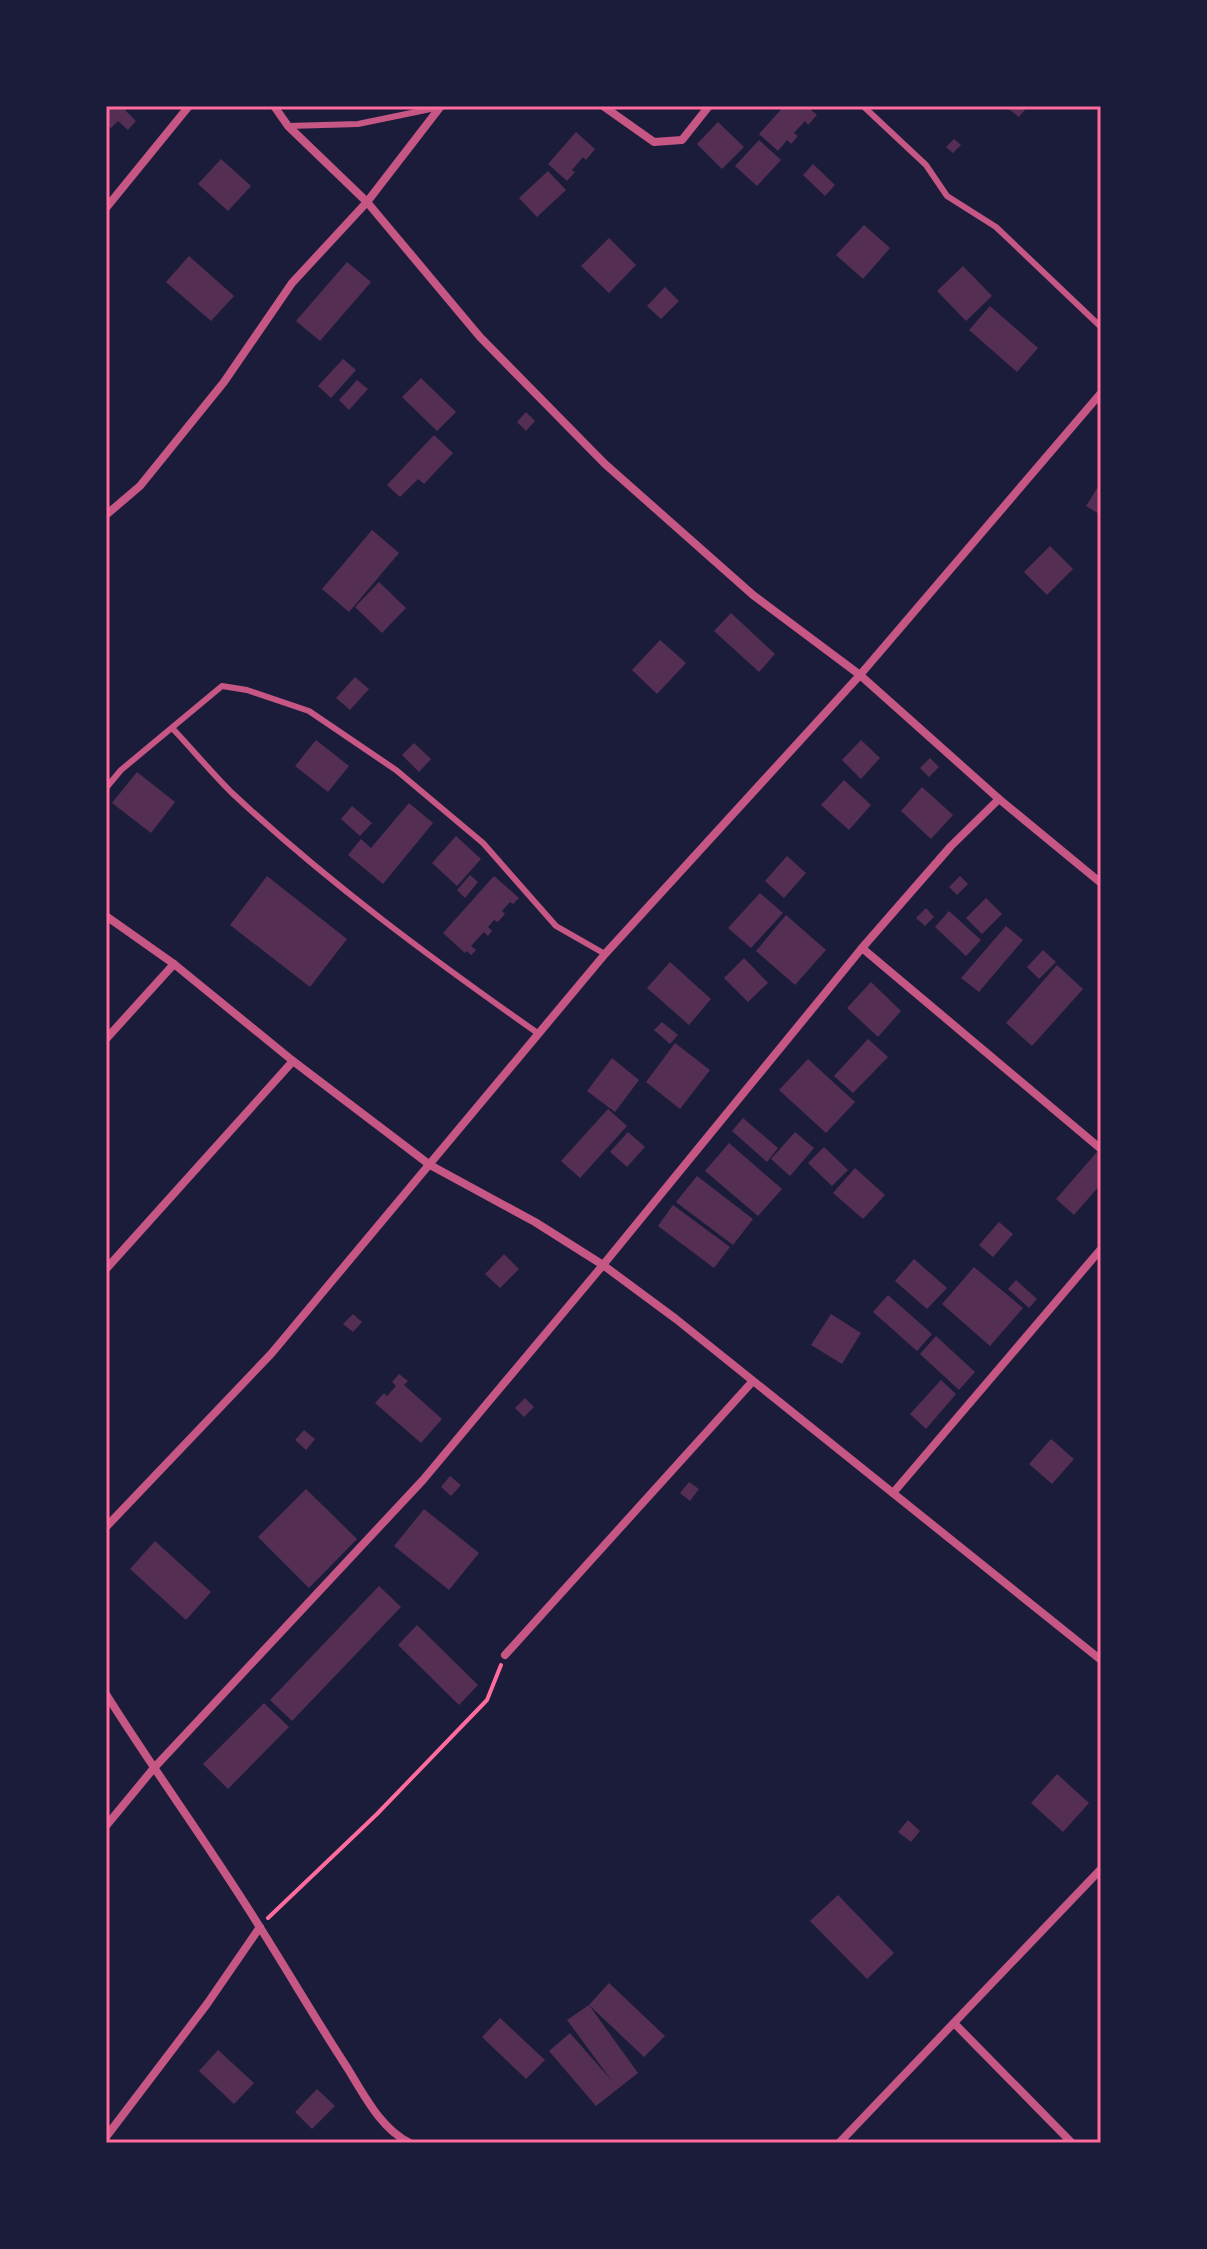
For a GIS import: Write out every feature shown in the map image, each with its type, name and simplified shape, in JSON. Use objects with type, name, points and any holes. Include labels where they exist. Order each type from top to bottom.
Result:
[{"type":"street","points":[[106,208],[189,106]]},
{"type":"street","points":[[274,106],[288,126],[367,202],[480,337],[605,464],[753,595],[860,675],[999,799],[1101,883]]},
{"type":"street","points":[[106,515],[140,486],[224,382],[292,283],[367,202],[442,106]]},
{"type":"street","points":[[603,106],[654,142],[682,140],[709,106]]},
{"type":"street","points":[[106,1527],[271,1354],[605,954],[860,675],[1101,393]]},
{"type":"street","points":[[106,1826],[153,1769],[423,1480],[862,948],[951,846],[999,799]]},
{"type":"street","points":[[106,916],[174,964],[293,1061],[430,1165],[535,1222],[603,1265],[676,1319],[1101,1660]]},
{"type":"street","points":[[862,948],[1101,1149]]},
{"type":"street","points":[[106,1039],[174,964]]},
{"type":"street","points":[[106,1269],[293,1061]]},
{"type":"street","points":[[893,1493],[1101,1249]]},
{"type":"street","points":[[505,1655],[752,1382]]},
{"type":"street","points":[[106,1694],[260,1927],[373,2108],[399,2140],[410,2143]]},
{"type":"street","points":[[839,2143],[1101,1869]]},
{"type":"street","points":[[106,2137],[207,2004],[260,1927]]},
{"type":"street","points":[[954,2023],[1072,2143]]},
{"type":"lane","points":[[288,126],[358,124],[442,106]]},
{"type":"lane","points":[[866,107],[926,165],[947,196],[996,227],[1101,327]]},
{"type":"lane","points":[[106,788],[121,770],[222,686],[247,690],[309,711],[396,770],[483,843],[556,926],[605,954]]},
{"type":"lane","points":[[173,729],[230,791],[349,893],[444,968],[539,1034]]},
{"type":"path","points":[[260,1927],[377,1814],[487,1700],[505,1655]]},
{"type":"building","points":[[106,106],[129,106],[125,110],[136,121],[128,130],[118,121],[111,128],[106,123]]},
{"type":"building","points":[[784,106],[807,106],[817,115],[808,125],[805,121],[794,133],[798,136],[791,144],[787,140],[778,151],[759,134]]},
{"type":"building","points":[[1005,106],[1028,106],[1019,117]]},
{"type":"building","points":[[718,122],[744,147],[722,169],[697,144]]},
{"type":"building","points":[[576,132],[595,149],[586,160],[583,157],[567,181],[548,164]]},
{"type":"building","points":[[954,139],[961,145],[953,153],[946,147]]},
{"type":"building","points":[[759,140],[781,160],[757,186],[735,166]]},
{"type":"building","points":[[221,159],[251,186],[228,211],[198,184]]},
{"type":"building","points":[[813,164],[835,185],[825,196],[803,175]]},
{"type":"building","points":[[548,171],[566,190],[537,217],[519,198]]},
{"type":"building","points":[[864,225],[890,248],[863,279],[836,255]]},
{"type":"building","points":[[609,238],[636,265],[609,293],[581,266]]},
{"type":"building","points":[[189,256],[234,296],[211,321],[166,282]]},
{"type":"building","points":[[347,262],[371,282],[320,341],[296,321]]},
{"type":"building","points":[[963,266],[992,296],[966,321],[937,291]]},
{"type":"building","points":[[665,287],[679,301],[661,319],[647,306]]},
{"type":"building","points":[[990,306],[1038,348],[1017,372],[969,330]]},
{"type":"building","points":[[343,359],[356,370],[331,398],[318,386]]},
{"type":"building","points":[[421,378],[456,412],[437,431],[402,397]]},
{"type":"building","points":[[357,380],[368,389],[349,410],[339,400]]},
{"type":"building","points":[[526,412],[535,421],[526,431],[517,422]]},
{"type":"building","points":[[434,435],[453,453],[424,484],[418,479],[400,497],[387,485]]},
{"type":"building","points":[[1101,482],[1101,515],[1086,506]]},
{"type":"building","points":[[372,530],[399,553],[349,612],[322,589]]},
{"type":"building","points":[[1050,546],[1073,569],[1047,595],[1024,572]]},
{"type":"building","points":[[379,582],[406,608],[382,633],[355,607]]},
{"type":"building","points":[[731,613],[775,654],[759,672],[714,631]]},
{"type":"building","points":[[660,640],[686,663],[657,694],[632,670]]},
{"type":"building","points":[[355,677],[369,689],[350,710],[336,698]]},
{"type":"building","points":[[316,740],[349,766],[328,792],[295,766]]},
{"type":"building","points":[[861,740],[880,758],[861,779],[842,760]]},
{"type":"building","points":[[414,743],[431,759],[419,772],[402,755]]},
{"type":"building","points":[[930,758],[939,767],[929,777],[920,768]]},
{"type":"building","points":[[137,772],[175,802],[151,833],[112,803]]},
{"type":"building","points":[[844,780],[871,805],[849,830],[821,805]]},
{"type":"building","points":[[922,787],[953,815],[931,839],[901,811]]},
{"type":"building","points":[[409,803],[433,823],[383,884],[348,855],[361,839],[371,848]]},
{"type":"building","points":[[352,806],[372,823],[360,836],[341,819]]},
{"type":"building","points":[[456,836],[481,859],[457,886],[432,863]]},
{"type":"building","points":[[787,856],[806,873],[784,898],[765,881]]},
{"type":"building","points":[[470,875],[478,882],[465,898],[457,890]]},
{"type":"building","points":[[267,876],[347,939],[310,987],[230,925]]},
{"type":"building","points":[[494,876],[519,898],[513,904],[510,902],[498,922],[494,920],[488,927],[492,931],[488,936],[484,932],[471,946],[476,950],[471,955],[467,951],[465,953],[443,933]]},
{"type":"building","points":[[960,876],[968,884],[957,895],[949,887]]},
{"type":"building","points":[[760,893],[783,913],[751,948],[728,928]]},
{"type":"building","points":[[986,898],[1002,914],[982,934],[966,918]]},
{"type":"building","points":[[926,908],[934,917],[925,926],[916,918]]},
{"type":"building","points":[[949,911],[981,940],[966,956],[935,927]]},
{"type":"building","points":[[786,915],[826,950],[795,985],[756,951]]},
{"type":"building","points":[[1006,926],[1023,940],[979,992],[961,978]]},
{"type":"building","points":[[1043,950],[1056,962],[1039,979],[1027,967]]},
{"type":"building","points":[[744,958],[768,983],[748,1002],[724,978]]},
{"type":"building","points":[[670,962],[711,999],[689,1025],[647,988]]},
{"type":"building","points":[[1057,965],[1083,989],[1032,1046],[1006,1023]]},
{"type":"building","points":[[871,982],[901,1011],[878,1037],[847,1008]]},
{"type":"building","points":[[662,1022],[678,1035],[670,1044],[654,1030]]},
{"type":"building","points":[[868,1039],[888,1057],[853,1093],[834,1076]]},
{"type":"building","points":[[675,1043],[710,1070],[680,1109],[646,1082]]},
{"type":"building","points":[[612,1058],[639,1080],[615,1112],[587,1091]]},
{"type":"building","points":[[808,1059],[855,1102],[826,1133],[779,1090]]},
{"type":"building","points":[[608,1109],[627,1126],[580,1178],[561,1161]]},
{"type":"building","points":[[743,1118],[778,1148],[767,1162],[732,1131]]},
{"type":"building","points":[[628,1132],[645,1147],[627,1167],[610,1152]]},
{"type":"building","points":[[795,1132],[814,1148],[790,1176],[771,1159]]},
{"type":"building","points":[[729,1143],[782,1189],[758,1216],[705,1171]]},
{"type":"building","points":[[824,1147],[848,1170],[832,1186],[808,1163]]},
{"type":"building","points":[[1097,1152],[1101,1156],[1101,1184],[1074,1215],[1056,1199]]},
{"type":"building","points":[[855,1168],[885,1195],[863,1219],[833,1193]]},
{"type":"building","points":[[697,1176],[753,1219],[733,1245],[676,1202]]},
{"type":"building","points":[[673,1205],[730,1247],[714,1268],[658,1226]]},
{"type":"building","points":[[999,1222],[1013,1234],[993,1257],[979,1245]]},
{"type":"building","points":[[504,1254],[519,1269],[500,1288],[485,1274]]},
{"type":"building","points":[[914,1259],[947,1288],[927,1309],[895,1281]]},
{"type":"building","points":[[974,1267],[1023,1308],[990,1346],[942,1304]]},
{"type":"building","points":[[1016,1280],[1037,1299],[1029,1308],[1008,1289]]},
{"type":"building","points":[[888,1295],[932,1334],[917,1351],[873,1312]]},
{"type":"building","points":[[353,1314],[362,1322],[353,1332],[343,1324]]},
{"type":"building","points":[[831,1314],[861,1333],[842,1364],[811,1345]]},
{"type":"building","points":[[936,1336],[975,1372],[959,1390],[920,1354]]},
{"type":"building","points":[[399,1374],[408,1381],[404,1385],[442,1419],[421,1443],[375,1403],[396,1386],[392,1382]]},
{"type":"building","points":[[941,1380],[956,1394],[926,1429],[910,1414]]},
{"type":"building","points":[[525,1398],[534,1407],[524,1417],[515,1408]]},
{"type":"building","points":[[304,1430],[315,1439],[306,1450],[295,1440]]},
{"type":"building","points":[[1051,1439],[1074,1459],[1052,1484],[1029,1464]]},
{"type":"building","points":[[450,1476],[461,1485],[451,1496],[441,1487]]},
{"type":"building","points":[[689,1482],[699,1489],[690,1501],[680,1493]]},
{"type":"building","points":[[306,1489],[357,1539],[309,1588],[258,1537]]},
{"type":"building","points":[[424,1509],[479,1553],[449,1590],[394,1546]]},
{"type":"building","points":[[155,1541],[211,1592],[186,1620],[130,1569]]},
{"type":"building","points":[[379,1586],[401,1607],[292,1721],[270,1700]]},
{"type":"building","points":[[417,1625],[478,1685],[459,1705],[398,1645]]},
{"type":"building","points":[[264,1703],[289,1727],[228,1789],[203,1764]]},
{"type":"building","points":[[1057,1774],[1089,1803],[1063,1832],[1031,1803]]},
{"type":"building","points":[[908,1820],[920,1831],[911,1842],[898,1832]]},
{"type":"building","points":[[838,1895],[894,1953],[867,1979],[810,1921]]},
{"type":"building","points":[[609,1983],[665,2036],[644,2057],[589,2005]]},
{"type":"building","points":[[589,2005],[638,2073],[596,2106],[549,2051],[570,2033],[612,2081],[567,2020]]},
{"type":"building","points":[[500,2018],[545,2060],[526,2079],[482,2037]]},
{"type":"building","points":[[218,2050],[254,2083],[234,2104],[199,2071]]},
{"type":"building","points":[[317,2089],[335,2106],[312,2129],[295,2112]]}]
